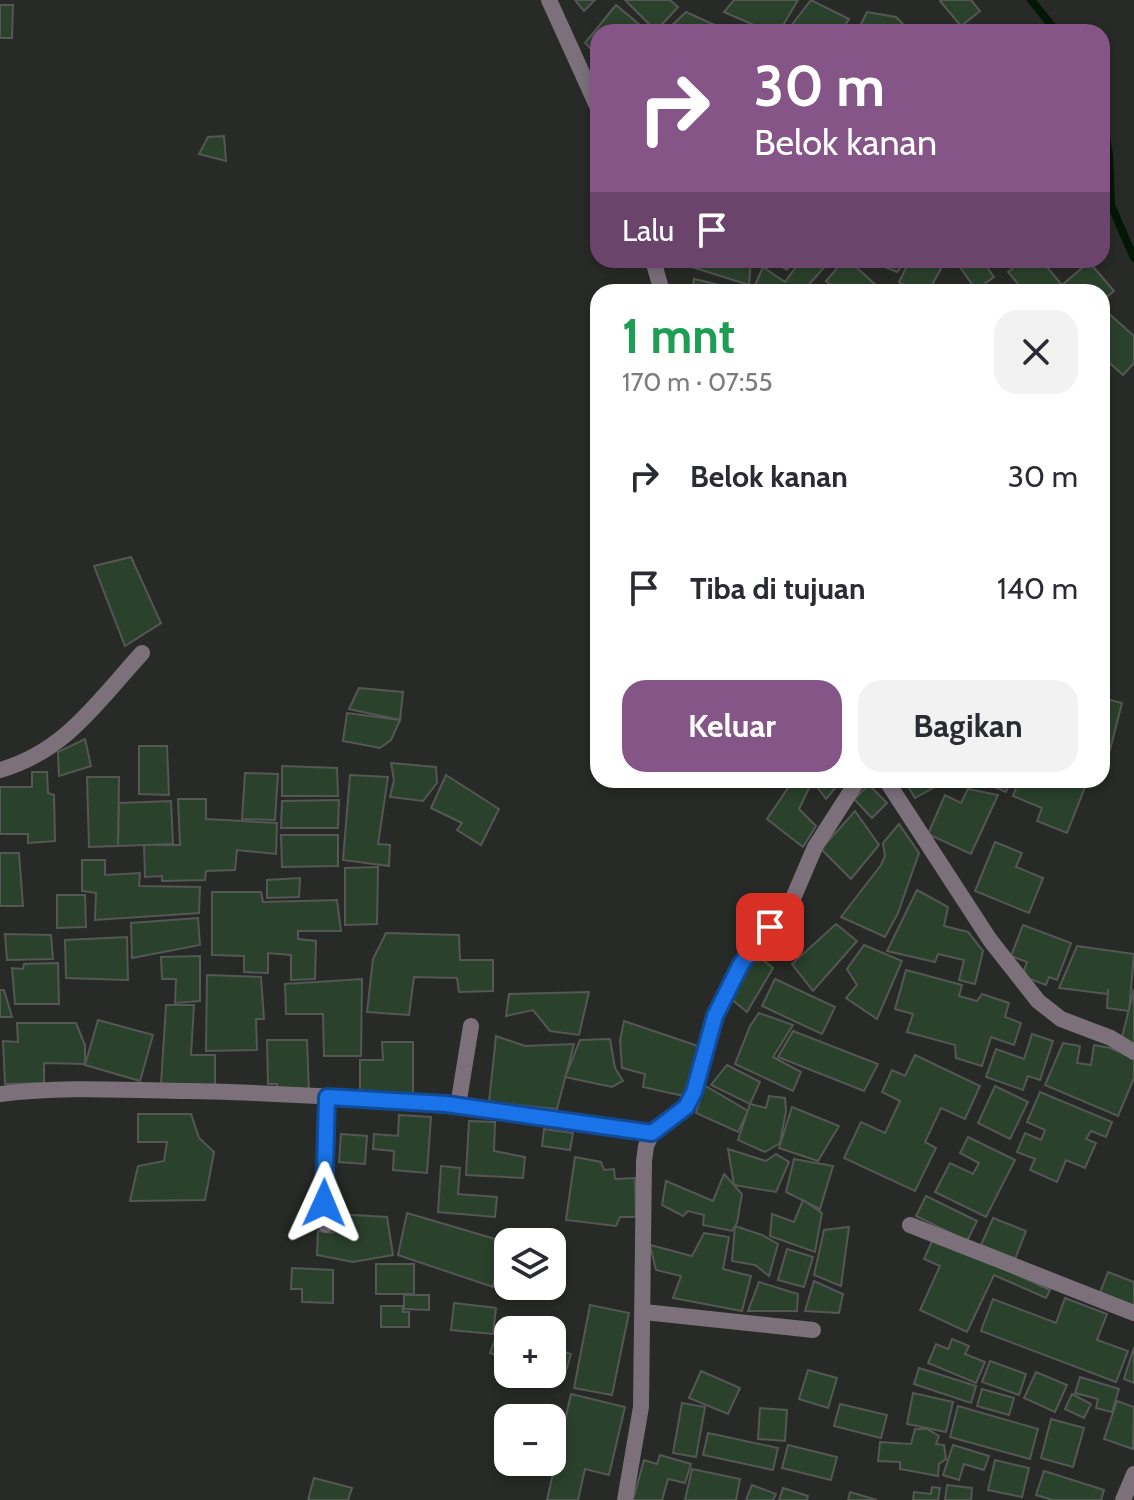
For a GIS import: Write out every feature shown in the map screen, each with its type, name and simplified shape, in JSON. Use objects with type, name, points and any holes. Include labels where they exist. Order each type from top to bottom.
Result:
[{"type":"street","points":[[549,0],[590,90]]},
{"type":"street","points":[[0,770],[24,763],[51,748],[76,726],[142,653]]},
{"type":"street","points":[[625,1500],[641,1407],[646,1146],[652,1133],[686,1107],[694,1092],[715,1016],[741,964],[791,903],[815,847],[853,788]]},
{"type":"street","points":[[891,788],[990,940],[1038,1001],[1061,1019],[1111,1038],[1134,1052]]},
{"type":"street","points":[[458,1106],[471,1026]]},
{"type":"street","points":[[0,1094],[46,1088],[327,1097],[458,1106],[652,1133]]},
{"type":"street","points":[[326,1225],[327,1097]]},
{"type":"street","points":[[910,1225],[1134,1313]]},
{"type":"street","points":[[644,1312],[813,1330]]},
{"type":"street","points":[[1123,1500],[1134,1474]]},
{"type":"building","points":[[575,0],[595,0],[584,11]]},
{"type":"building","points":[[625,0],[670,0],[678,7],[662,24],[649,24]]},
{"type":"building","points":[[734,0],[798,0],[784,24],[752,24],[724,12]]},
{"type":"building","points":[[811,0],[849,19],[846,24],[792,24]]},
{"type":"building","points":[[971,0],[980,11],[959,24],[940,1]]},
{"type":"building","points":[[0,5],[13,5],[12,38],[0,38]]},
{"type":"building","points":[[616,5],[639,24],[600,24]]},
{"type":"building","points":[[686,12],[713,24],[673,24]]},
{"type":"building","points":[[867,12],[896,17],[903,24],[861,24]]},
{"type":"building","points":[[224,136],[226,161],[199,154],[208,137]]},
{"type":"building","points":[[695,268],[750,268],[749,284]]},
{"type":"building","points":[[763,268],[785,282],[795,268],[824,268],[809,284],[756,284]]},
{"type":"building","points":[[837,268],[857,268],[875,284],[830,284],[826,281]]},
{"type":"building","points":[[906,268],[941,268],[932,284],[899,282]]},
{"type":"building","points":[[961,268],[988,268],[994,277],[984,284],[972,284]]},
{"type":"building","points":[[1013,268],[1048,268],[1061,284],[1018,284],[1008,272]]},
{"type":"building","points":[[1082,268],[1094,268],[1108,284],[1063,284]]},
{"type":"building","points":[[694,279],[715,284],[693,284]]},
{"type":"building","points":[[1110,315],[1134,336],[1134,363],[1123,375],[1110,363]]},
{"type":"building","points":[[131,557],[161,623],[125,646],[94,566]]},
{"type":"building","points":[[359,688],[403,692],[400,720],[349,709]]},
{"type":"building","points":[[1110,700],[1122,703],[1110,750]]},
{"type":"building","points":[[347,713],[400,720],[391,740],[380,748],[343,741]]},
{"type":"building","points":[[85,739],[91,766],[59,776],[58,752]]},
{"type":"building","points":[[139,746],[167,746],[169,795],[139,794]]},
{"type":"building","points":[[391,763],[436,767],[437,783],[423,801],[390,797],[394,780]]},
{"type":"building","points":[[282,766],[337,768],[338,796],[282,796]]},
{"type":"building","points":[[32,772],[47,772],[48,793],[54,795],[55,841],[28,843],[28,834],[0,834],[0,787],[32,787]]},
{"type":"building","points":[[245,773],[278,774],[275,820],[242,819]]},
{"type":"building","points":[[350,775],[388,777],[378,844],[390,845],[389,866],[343,860]]},
{"type":"building","points":[[446,775],[499,809],[481,845],[457,830],[462,823],[431,808]]},
{"type":"building","points":[[87,777],[119,777],[118,846],[89,847]]},
{"type":"building","points":[[788,788],[809,788],[799,809],[816,826],[803,847],[767,819]]},
{"type":"building","points":[[818,788],[835,788],[826,799]]},
{"type":"building","points":[[866,788],[872,788],[887,803],[872,818],[854,799]]},
{"type":"building","points":[[909,788],[933,788],[915,798]]},
{"type":"building","points":[[1016,788],[1085,788],[1067,833],[1037,821],[1042,808],[1013,796]]},
{"type":"building","points":[[968,789],[998,795],[971,854],[928,834],[945,795],[961,803]]},
{"type":"building","points":[[178,799],[206,799],[206,819],[277,823],[276,854],[237,850],[235,870],[206,871],[205,880],[162,881],[162,876],[145,877],[144,845],[180,845]]},
{"type":"building","points":[[339,800],[338,828],[281,828],[282,801]]},
{"type":"building","points":[[171,801],[173,844],[118,846],[119,803]]},
{"type":"building","points":[[855,811],[879,845],[851,879],[821,849]]},
{"type":"building","points":[[899,824],[919,853],[898,913],[885,937],[841,917],[881,865],[885,856],[883,843]]},
{"type":"building","points":[[281,835],[338,835],[338,866],[282,867]]},
{"type":"building","points":[[995,842],[1022,853],[1016,867],[1043,878],[1029,913],[975,891]]},
{"type":"building","points":[[0,853],[19,853],[23,906],[0,906]]},
{"type":"building","points":[[82,860],[105,860],[105,875],[140,873],[139,886],[200,887],[199,913],[95,920],[96,893],[82,891]]},
{"type":"building","points":[[378,867],[377,924],[345,925],[345,868]]},
{"type":"building","points":[[300,878],[299,897],[267,898],[267,880]]},
{"type":"building","points":[[917,890],[948,907],[944,926],[968,932],[983,951],[975,984],[959,980],[964,960],[938,954],[935,962],[887,951]]},
{"type":"building","points":[[212,892],[261,892],[263,902],[337,900],[341,931],[298,931],[298,939],[316,941],[315,979],[291,980],[291,955],[268,953],[268,973],[244,972],[244,956],[212,955]]},
{"type":"building","points":[[57,895],[85,895],[86,927],[57,928]]},
{"type":"building","points":[[198,918],[200,945],[132,958],[131,923]]},
{"type":"building","points":[[836,924],[857,941],[813,991],[792,964]]},
{"type":"building","points":[[1023,925],[1071,943],[1057,980],[1049,977],[1046,985],[1022,976],[1027,962],[1011,956]]},
{"type":"building","points":[[386,933],[459,935],[460,960],[493,960],[493,991],[459,992],[457,978],[414,977],[409,1015],[367,1012],[373,959]]},
{"type":"building","points":[[5,934],[51,935],[53,959],[7,960]]},
{"type":"building","points":[[127,937],[128,980],[66,978],[65,940]]},
{"type":"building","points":[[864,945],[902,961],[877,1019],[846,998],[857,985],[847,969]]},
{"type":"building","points":[[1077,946],[1134,954],[1129,1011],[1107,1008],[1108,994],[1059,988]]},
{"type":"building","points":[[757,955],[773,968],[747,1012],[730,998]]},
{"type":"building","points":[[200,956],[200,1001],[175,1003],[176,979],[162,979],[161,957]]},
{"type":"building","points":[[58,963],[59,1004],[15,1004],[12,968],[23,969],[24,964]]},
{"type":"building","points":[[906,970],[962,985],[959,996],[977,1001],[982,994],[1009,1003],[1005,1017],[1021,1023],[1014,1045],[991,1037],[982,1066],[956,1058],[955,1045],[907,1032],[913,1014],[895,1009]]},
{"type":"building","points":[[207,975],[261,977],[264,1019],[256,1019],[257,1050],[206,1051]]},
{"type":"building","points":[[362,979],[361,1056],[324,1056],[323,1014],[286,1014],[285,984]]},
{"type":"building","points":[[775,979],[835,1007],[822,1034],[762,1006]]},
{"type":"building","points":[[1134,989],[1134,1044],[1121,1041]]},
{"type":"building","points":[[0,990],[4,990],[12,1017],[0,1017]]},
{"type":"building","points":[[589,992],[579,1035],[550,1031],[533,1010],[506,1016],[509,994]]},
{"type":"building","points":[[166,1005],[194,1005],[191,1055],[215,1055],[215,1090],[161,1084]]},
{"type":"building","points":[[759,1013],[793,1025],[773,1057],[801,1072],[793,1091],[735,1064],[750,1026]]},
{"type":"building","points":[[98,1020],[153,1035],[140,1081],[85,1065]]},
{"type":"building","points":[[624,1021],[698,1046],[684,1096],[643,1087],[645,1074],[622,1068],[620,1040]]},
{"type":"building","points":[[17,1023],[76,1023],[85,1045],[85,1064],[44,1063],[44,1083],[5,1084],[3,1041],[18,1042]]},
{"type":"building","points":[[793,1031],[878,1064],[864,1091],[778,1057]]},
{"type":"building","points":[[1032,1034],[1053,1041],[1040,1080],[1028,1076],[1023,1090],[986,1077],[996,1049],[1024,1059]]},
{"type":"building","points":[[496,1036],[525,1046],[574,1044],[557,1109],[489,1102]]},
{"type":"building","points":[[610,1039],[615,1068],[623,1081],[612,1087],[565,1077],[580,1040]]},
{"type":"building","points":[[267,1040],[307,1040],[309,1092],[277,1091],[277,1084],[268,1084]]},
{"type":"building","points":[[382,1042],[413,1042],[413,1095],[360,1094],[360,1060],[383,1060]]},
{"type":"building","points":[[1063,1043],[1080,1046],[1077,1063],[1091,1065],[1094,1045],[1134,1058],[1134,1078],[1118,1116],[1045,1085]]},
{"type":"building","points":[[915,1055],[980,1086],[965,1119],[941,1108],[925,1142],[936,1148],[915,1191],[844,1158],[861,1122],[885,1133],[900,1101],[882,1092],[892,1070],[905,1076]]},
{"type":"building","points":[[727,1065],[760,1082],[750,1104],[711,1085]]},
{"type":"building","points":[[704,1085],[748,1111],[738,1132],[696,1113]]},
{"type":"building","points":[[995,1086],[1028,1102],[1010,1139],[978,1123]]},
{"type":"building","points":[[1040,1092],[1112,1122],[1106,1137],[1091,1131],[1086,1139],[1096,1143],[1085,1168],[1066,1160],[1057,1182],[1030,1170],[1035,1159],[1017,1152],[1025,1133],[1041,1140],[1045,1130],[1027,1122]]},
{"type":"building","points":[[769,1096],[785,1098],[786,1111],[780,1143],[765,1152],[738,1140],[750,1104],[766,1108]]},
{"type":"building","points":[[792,1107],[839,1126],[818,1161],[779,1148]]},
{"type":"building","points":[[138,1114],[191,1114],[199,1138],[214,1152],[205,1200],[130,1201],[138,1166],[164,1161],[167,1142],[138,1142]]},
{"type":"building","points":[[399,1115],[431,1117],[427,1173],[393,1170],[394,1151],[373,1149],[374,1134],[398,1136]]},
{"type":"building","points":[[469,1121],[495,1122],[494,1151],[525,1157],[523,1178],[466,1175]]},
{"type":"building","points":[[544,1129],[573,1133],[570,1150],[542,1146]]},
{"type":"building","points":[[341,1134],[367,1136],[365,1164],[339,1162]]},
{"type":"building","points":[[968,1137],[1015,1160],[986,1217],[935,1192],[950,1163],[973,1174],[979,1163],[960,1153]]},
{"type":"building","points":[[728,1149],[766,1161],[776,1154],[789,1162],[776,1192],[734,1185]]},
{"type":"building","points":[[575,1157],[601,1162],[604,1170],[614,1169],[615,1179],[635,1178],[636,1217],[620,1217],[616,1226],[566,1220]]},
{"type":"building","points":[[794,1159],[833,1166],[820,1209],[786,1192]]},
{"type":"building","points":[[441,1166],[460,1168],[458,1194],[497,1197],[495,1217],[438,1212]]},
{"type":"building","points":[[724,1174],[742,1194],[737,1223],[732,1231],[703,1225],[704,1215],[688,1211],[683,1216],[662,1205],[666,1181],[713,1201]]},
{"type":"building","points":[[926,1196],[977,1221],[967,1241],[916,1216]]},
{"type":"building","points":[[803,1200],[822,1213],[815,1252],[770,1236],[772,1214],[794,1222]]},
{"type":"building","points":[[407,1213],[494,1239],[493,1287],[398,1255]]},
{"type":"building","points":[[337,1214],[387,1217],[393,1255],[353,1262],[317,1255],[318,1231],[333,1233]]},
{"type":"building","points":[[993,1218],[1026,1231],[1015,1259],[981,1245]]},
{"type":"building","points":[[735,1226],[778,1244],[769,1276],[755,1265],[732,1261]]},
{"type":"building","points":[[849,1227],[841,1286],[814,1275],[824,1230]]},
{"type":"building","points":[[704,1233],[729,1237],[723,1269],[751,1276],[742,1311],[673,1298],[681,1276],[656,1270],[650,1245],[692,1256]]},
{"type":"building","points":[[934,1237],[1050,1290],[1046,1298],[994,1275],[967,1332],[920,1310],[940,1266],[924,1259]]},
{"type":"building","points":[[787,1249],[813,1257],[804,1287],[778,1280]]},
{"type":"building","points":[[376,1264],[414,1264],[414,1294],[376,1294]]},
{"type":"building","points":[[292,1268],[333,1270],[333,1303],[302,1302],[302,1289],[291,1289]]},
{"type":"building","points":[[1108,1272],[1134,1282],[1134,1306],[1100,1293]]},
{"type":"building","points":[[814,1281],[843,1294],[839,1313],[805,1311]]},
{"type":"building","points":[[759,1282],[798,1294],[797,1311],[748,1311]]},
{"type":"building","points":[[404,1295],[429,1295],[429,1310],[404,1309]]},
{"type":"building","points":[[1065,1298],[1107,1314],[1097,1340],[1128,1351],[1116,1382],[981,1331],[993,1299],[1056,1323]]},
{"type":"building","points":[[454,1303],[496,1308],[493,1334],[451,1330]]},
{"type":"building","points":[[590,1305],[629,1313],[612,1395],[574,1388]]},
{"type":"building","points":[[381,1306],[403,1306],[403,1312],[409,1312],[409,1327],[381,1327]]},
{"type":"building","points":[[952,1339],[969,1346],[965,1354],[985,1362],[976,1383],[928,1363],[936,1344],[948,1349]]},
{"type":"building","points":[[1134,1347],[1134,1383],[1124,1379]]},
{"type":"building","points":[[566,1352],[571,1354],[566,1371]]},
{"type":"building","points":[[990,1361],[1026,1374],[1019,1395],[982,1382]]},
{"type":"building","points":[[919,1368],[976,1386],[971,1403],[914,1384]]},
{"type":"building","points":[[808,1370],[837,1378],[828,1408],[799,1399]]},
{"type":"building","points":[[701,1371],[740,1388],[728,1414],[689,1398]]},
{"type":"building","points":[[1036,1372],[1067,1385],[1055,1412],[1024,1398]]},
{"type":"building","points":[[1080,1377],[1119,1389],[1112,1412],[1096,1408],[1098,1399],[1075,1393]]},
{"type":"building","points":[[982,1389],[1014,1398],[1009,1415],[977,1406]]},
{"type":"building","points":[[913,1393],[953,1402],[946,1432],[907,1424]]},
{"type":"building","points":[[571,1394],[625,1407],[609,1475],[585,1469],[578,1500],[547,1500],[552,1476],[566,1476],[566,1416]]},
{"type":"building","points":[[1072,1394],[1091,1404],[1084,1418],[1065,1409]]},
{"type":"building","points":[[1117,1401],[1134,1407],[1133,1449],[1104,1439]]},
{"type":"building","points":[[682,1403],[705,1407],[696,1457],[673,1453]]},
{"type":"building","points":[[840,1404],[887,1415],[881,1438],[834,1426]]},
{"type":"building","points":[[958,1406],[1038,1429],[1030,1459],[950,1437]]},
{"type":"building","points":[[760,1408],[787,1410],[785,1441],[758,1439]]},
{"type":"building","points":[[1051,1419],[1084,1428],[1073,1467],[1041,1458]]},
{"type":"building","points":[[915,1429],[927,1429],[939,1436],[936,1444],[944,1445],[946,1459],[939,1464],[938,1476],[900,1469],[900,1462],[878,1461],[880,1442],[911,1444]]},
{"type":"building","points":[[708,1433],[778,1448],[773,1470],[703,1455]]},
{"type":"building","points":[[788,1445],[837,1457],[831,1480],[782,1468]]},
{"type":"building","points":[[953,1445],[989,1456],[984,1470],[964,1464],[959,1480],[943,1475]]},
{"type":"building","points":[[660,1455],[691,1464],[685,1483],[668,1479],[662,1500],[633,1500],[644,1460],[657,1464]]},
{"type":"building","points":[[995,1460],[1029,1468],[1022,1497],[988,1490]]},
{"type":"building","points":[[692,1469],[740,1479],[736,1500],[685,1500]]},
{"type":"building","points":[[1044,1471],[1104,1490],[1101,1500],[1053,1500],[1036,1495]]},
{"type":"building","points":[[314,1478],[352,1488],[348,1500],[308,1500]]},
{"type":"building","points":[[752,1485],[776,1494],[773,1500],[746,1500]]},
{"type":"building","points":[[947,1485],[972,1488],[971,1500],[945,1500]]},
{"type":"building","points":[[932,1487],[940,1488],[938,1500],[913,1500],[914,1492],[931,1494]]},
{"type":"building","points":[[783,1488],[808,1496],[807,1500],[779,1500]]},
{"type":"building","points":[[850,1492],[877,1500],[848,1500]]},
{"type":"waterway","points":[[1031,0],[1050,24]]},
{"type":"waterway","points":[[1110,180],[1111,205],[1134,258]]},
{"type":"route","points":[[324,1203],[327,1097],[446,1104],[652,1133],[686,1107],[694,1092],[715,1016],[741,964],[770,927]]}]
